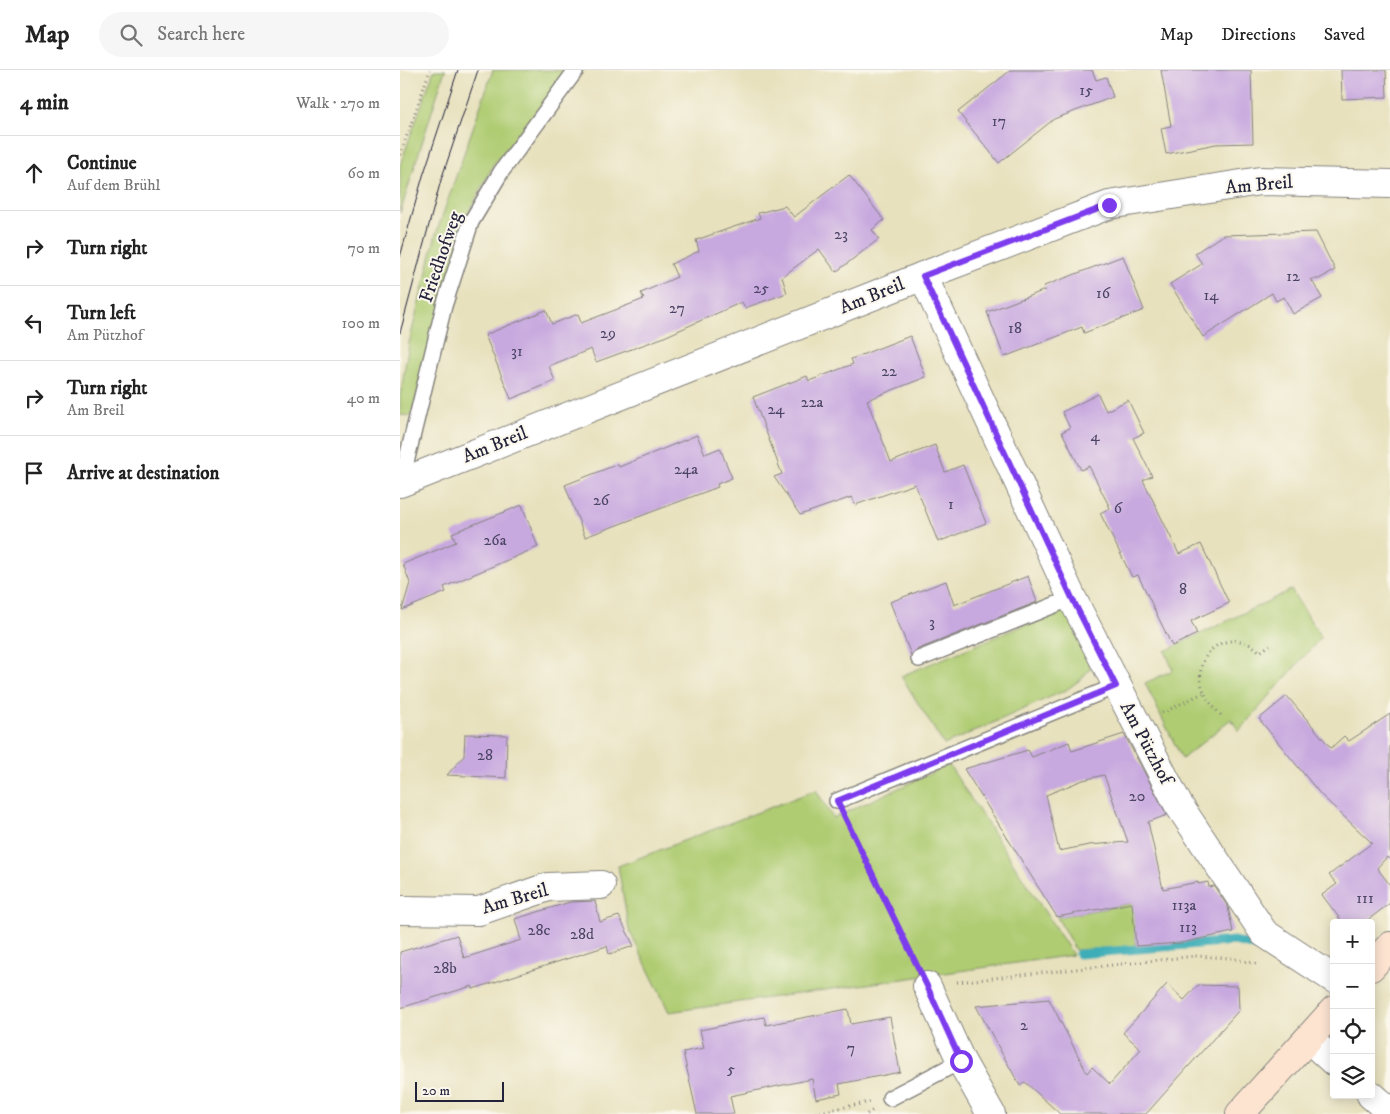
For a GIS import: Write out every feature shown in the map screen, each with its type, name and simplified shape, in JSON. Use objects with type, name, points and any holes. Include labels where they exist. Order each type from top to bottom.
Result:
[{"type":"main road","points":[[1374,964],[1390,946]]},
{"type":"main road","points":[[1240,1114],[1330,1015]]},
{"type":"street","name":"Am Breil","points":[[400,484],[923,276],[1109,205],[1260,181],[1390,184]]},
{"type":"street","name":"Am Pützhof","points":[[923,276],[1072,598],[1199,844],[1264,933],[1330,976]]},
{"type":"street","name":"Am Breil","points":[[400,910],[480,911],[548,887],[601,885]]},
{"type":"street","points":[[927,986],[961,1061],[991,1114]]},
{"type":"street","points":[[1309,1039],[1330,1058]]},
{"type":"lane","name":"Friedhofweg","points":[[400,484],[444,306],[471,222],[501,172],[576,70]]},
{"type":"lane","points":[[919,659],[1072,598]]},
{"type":"lane","points":[[837,801],[1116,686]]},
{"type":"lane","points":[[890,1098],[961,1061]]},
{"type":"path","points":[[400,154],[430,70]]},
{"type":"path","points":[[1221,715],[1210,705],[1203,693],[1201,666],[1214,647],[1234,641],[1254,646],[1260,652],[1270,645]]},
{"type":"path","points":[[1137,726],[1203,693]]},
{"type":"path","points":[[837,801],[927,986],[1195,956],[1231,958],[1257,964]]},
{"type":"path","points":[[810,1114],[890,1098]]},
{"type":"green space","points":[[434,70],[445,70],[400,213],[400,165]]},
{"type":"green space","points":[[493,70],[568,70],[555,89],[493,165],[467,216],[411,416],[400,415],[400,397],[409,343],[436,234]]},
{"type":"green space","points":[[1291,590],[1321,637],[1239,731],[1231,719],[1182,759],[1145,683],[1173,670],[1165,651]]},
{"type":"green space","points":[[1066,608],[1091,668],[1080,680],[1066,690],[944,745],[901,676]]},
{"type":"green space","points":[[949,765],[1073,955],[669,1012],[629,930],[618,866],[816,790],[833,818]]},
{"type":"green space","points":[[1140,902],[1145,930],[1135,932],[1136,946],[1075,950],[1057,917]]},
{"type":"building","points":[[1011,70],[1092,70],[1096,80],[1106,77],[1113,97],[1054,119],[999,163],[958,112]]},
{"type":"building","points":[[1161,70],[1251,70],[1253,143],[1216,144],[1166,154],[1161,128],[1171,126]]},
{"type":"building","points":[[1341,70],[1386,70],[1387,97],[1342,99]]},
{"type":"building","points":[[849,175],[884,220],[872,230],[879,239],[836,272],[819,249],[782,277],[787,293],[745,308],[742,302],[662,338],[596,362],[591,349],[549,366],[555,381],[511,399],[485,335],[546,310],[552,324],[578,314],[581,323],[644,299],[641,293],[677,277],[671,264],[699,251],[696,240],[760,218],[758,213],[785,206],[794,217]]},
{"type":"building","points":[[1316,232],[1335,270],[1319,279],[1311,279],[1322,298],[1293,314],[1284,297],[1276,301],[1272,293],[1203,337],[1170,284],[1202,264],[1195,253],[1223,235]]},
{"type":"building","points":[[1123,256],[1144,310],[1084,333],[1082,327],[1004,357],[987,312],[1045,290],[1044,286]]},
{"type":"building","points":[[910,336],[926,377],[867,400],[891,462],[935,445],[945,472],[963,465],[986,523],[938,542],[915,484],[855,505],[852,497],[800,515],[774,477],[782,474],[753,397],[807,376],[809,381],[853,364],[851,359]]},
{"type":"building","points":[[1098,394],[1106,411],[1128,400],[1144,433],[1133,438],[1152,476],[1143,480],[1179,554],[1201,544],[1229,603],[1191,621],[1197,634],[1172,646],[1138,575],[1132,577],[1100,513],[1110,508],[1089,466],[1081,470],[1062,432],[1070,428],[1062,412]]},
{"type":"building","points":[[697,435],[705,454],[720,448],[732,478],[717,484],[718,487],[585,537],[565,485],[618,464],[619,467]]},
{"type":"building","points":[[522,505],[538,547],[444,587],[446,592],[402,610],[410,583],[403,564],[456,542],[452,533]]},
{"type":"building","points":[[1028,576],[1037,602],[916,650],[911,655],[890,602],[946,581],[954,605]]},
{"type":"building","points":[[1287,696],[1331,748],[1344,736],[1349,741],[1390,714],[1390,860],[1387,857],[1377,868],[1390,885],[1390,903],[1369,919],[1340,919],[1322,895],[1337,884],[1329,875],[1372,843],[1321,795],[1259,719]]},
{"type":"building","points":[[465,734],[507,735],[506,778],[447,775],[464,756]]},
{"type":"building","points":[[1124,734],[1167,815],[1148,822],[1163,889],[1198,882],[1198,884],[1208,882],[1209,887],[1214,886],[1228,907],[1233,932],[1181,943],[1136,946],[1132,903],[1057,917],[964,769],[1028,750],[1032,757],[1069,742],[1072,751]],"holes":[[[1104,775],[1128,842],[1089,845],[1059,851],[1046,795],[1083,780]]]},
{"type":"building","points":[[595,901],[600,922],[619,916],[634,946],[609,954],[607,946],[473,989],[472,986],[400,1008],[400,952],[457,935],[464,958],[521,940],[515,919],[570,902]]},
{"type":"building","points":[[1167,984],[1184,1000],[1198,985],[1238,986],[1239,1010],[1146,1114],[1060,1114],[1025,1082],[1020,1086],[976,1006],[1049,999],[1087,1073],[1092,1067],[1110,1084],[1141,1049],[1123,1033]]},
{"type":"building","points":[[848,1009],[851,1024],[890,1017],[900,1072],[839,1084],[841,1094],[816,1099],[812,1079],[730,1096],[734,1114],[697,1114],[683,1052],[704,1048],[700,1030],[764,1017],[766,1025]]},
{"type":"waterway","points":[[1079,954],[1234,941],[1270,950]]},
{"type":"tram line","points":[[400,257],[423,176],[458,70]]},
{"type":"tram line","points":[[400,333],[441,180],[478,70]]},
{"type":"route","points":[[961,1061],[927,986],[837,801],[1116,686],[1072,598],[923,276],[1109,205]]}]
